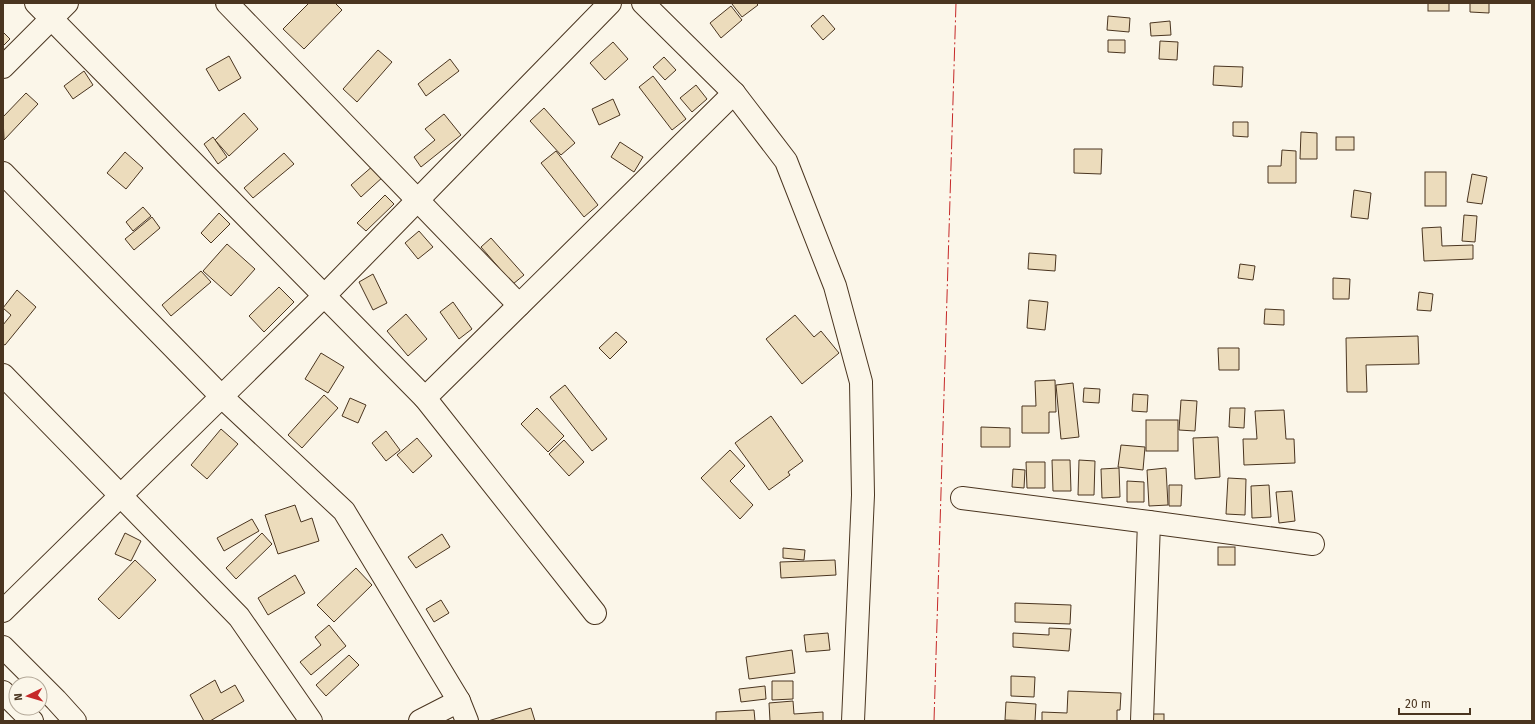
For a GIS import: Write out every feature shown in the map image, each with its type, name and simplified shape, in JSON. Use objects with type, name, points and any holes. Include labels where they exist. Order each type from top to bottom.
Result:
[{"type":"street","points":[[36,3],[425,398],[595,613]]},
{"type":"street","points":[[3,67],[67,3]]},
{"type":"street","points":[[227,3],[519,305]]},
{"type":"street","points":[[3,611],[120,494],[324,296],[610,3]]},
{"type":"street","points":[[643,3],[734,93],[786,161],[835,286],[861,382],[863,494],[853,721]]},
{"type":"street","points":[[425,398],[734,93]]},
{"type":"street","points":[[3,174],[221,396],[344,511],[459,701],[467,721]]},
{"type":"street","points":[[3,375],[239,617],[311,721]]},
{"type":"street","points":[[962,498],[1312,544]]},
{"type":"street","points":[[1142,721],[1149,522]]},
{"type":"street","points":[[3,647],[75,721]]},
{"type":"street","points":[[420,721],[459,701]]},
{"type":"building","points":[[309,3],[335,3],[342,10],[304,49],[283,29]]},
{"type":"building","points":[[756,3],[758,5],[742,17],[732,4]]},
{"type":"building","points":[[1428,3],[1449,3],[1449,11],[1428,11]]},
{"type":"building","points":[[1470,3],[1489,3],[1489,13],[1470,12]]},
{"type":"building","points":[[731,6],[742,20],[721,38],[710,23]]},
{"type":"building","points":[[823,15],[835,29],[823,40],[811,26]]},
{"type":"building","points":[[1108,16],[1130,18],[1129,32],[1107,30]]},
{"type":"building","points":[[1170,21],[1171,35],[1151,36],[1150,23]]},
{"type":"building","points":[[3,32],[10,39],[3,46]]},
{"type":"building","points":[[1108,40],[1125,40],[1125,53],[1108,52]]},
{"type":"building","points":[[1160,41],[1178,42],[1177,60],[1159,59]]},
{"type":"building","points":[[613,42],[628,59],[605,80],[590,63]]},
{"type":"building","points":[[378,50],[392,62],[357,102],[343,89]]},
{"type":"building","points":[[229,56],[241,78],[219,91],[206,69]]},
{"type":"building","points":[[664,57],[676,70],[665,80],[653,67]]},
{"type":"building","points":[[450,59],[459,71],[426,96],[418,84]]},
{"type":"building","points":[[1214,66],[1243,67],[1242,87],[1213,85]]},
{"type":"building","points":[[84,71],[93,85],[73,99],[64,86]]},
{"type":"building","points":[[653,76],[686,119],[672,130],[639,87]]},
{"type":"building","points":[[696,85],[707,99],[692,112],[680,98]]},
{"type":"building","points":[[26,93],[38,104],[4,140],[3,117]]},
{"type":"building","points":[[613,99],[620,115],[599,125],[592,109]]},
{"type":"building","points":[[544,108],[575,143],[561,155],[530,121]]},
{"type":"building","points":[[244,113],[258,129],[229,156],[215,140]]},
{"type":"building","points":[[444,114],[461,135],[421,167],[414,157],[435,140],[425,129]]},
{"type":"building","points":[[1233,122],[1248,122],[1248,137],[1233,136]]},
{"type":"building","points":[[1301,132],[1317,133],[1317,159],[1300,159]]},
{"type":"building","points":[[213,137],[227,157],[218,164],[204,144]]},
{"type":"building","points":[[1336,137],[1354,137],[1354,150],[1336,150]]},
{"type":"building","points":[[620,142],[643,157],[634,172],[611,157]]},
{"type":"building","points":[[1074,149],[1102,149],[1101,174],[1074,173]]},
{"type":"building","points":[[1282,150],[1296,151],[1296,183],[1268,183],[1268,166],[1281,166]]},
{"type":"building","points":[[556,151],[598,205],[584,217],[541,163]]},
{"type":"building","points":[[125,152],[143,168],[126,189],[107,173]]},
{"type":"building","points":[[284,153],[294,164],[253,198],[244,188]]},
{"type":"building","points":[[374,165],[384,176],[361,197],[351,185]]},
{"type":"building","points":[[1425,172],[1446,172],[1446,206],[1425,206]]},
{"type":"building","points":[[1472,174],[1487,177],[1482,204],[1467,202]]},
{"type":"building","points":[[1354,190],[1371,193],[1368,219],[1351,217]]},
{"type":"building","points":[[385,195],[394,204],[366,231],[357,223]]},
{"type":"building","points":[[143,207],[151,216],[133,231],[126,222]]},
{"type":"building","points":[[219,213],[230,224],[211,243],[201,233]]},
{"type":"building","points":[[1464,215],[1477,216],[1475,242],[1462,241]]},
{"type":"building","points":[[152,217],[160,228],[134,250],[125,239]]},
{"type":"building","points":[[1441,227],[1442,246],[1473,245],[1473,259],[1424,261],[1422,228]]},
{"type":"building","points":[[419,231],[433,247],[418,259],[405,243]]},
{"type":"building","points":[[491,238],[524,275],[513,284],[481,247]]},
{"type":"building","points":[[227,244],[255,269],[231,296],[203,271]]},
{"type":"building","points":[[1029,253],[1056,255],[1055,271],[1028,269]]},
{"type":"building","points":[[1240,264],[1255,266],[1253,280],[1238,278]]},
{"type":"building","points":[[201,271],[211,282],[171,316],[162,305]]},
{"type":"building","points":[[373,274],[387,303],[373,310],[359,282]]},
{"type":"building","points":[[1333,278],[1350,279],[1349,299],[1333,299]]},
{"type":"building","points":[[279,287],[294,302],[264,332],[249,316]]},
{"type":"building","points":[[17,290],[36,307],[5,345],[3,344],[3,325],[11,315],[3,308]]},
{"type":"building","points":[[1419,292],[1433,294],[1431,311],[1417,310]]},
{"type":"building","points":[[1029,300],[1048,302],[1045,330],[1027,328]]},
{"type":"building","points":[[453,302],[472,329],[459,339],[440,312]]},
{"type":"building","points":[[1265,309],[1284,310],[1284,325],[1264,324]]},
{"type":"building","points":[[406,314],[427,339],[408,356],[387,331]]},
{"type":"building","points":[[795,315],[814,337],[821,331],[839,353],[802,384],[766,339]]},
{"type":"building","points":[[616,332],[627,342],[610,359],[599,348]]},
{"type":"building","points":[[1418,336],[1419,364],[1366,365],[1367,392],[1347,392],[1346,338]]},
{"type":"building","points":[[1218,348],[1239,348],[1239,370],[1219,370]]},
{"type":"building","points":[[321,353],[344,367],[328,393],[305,379]]},
{"type":"building","points":[[1055,380],[1056,412],[1049,412],[1049,433],[1022,433],[1022,406],[1036,406],[1035,381]]},
{"type":"building","points":[[1073,383],[1079,437],[1061,439],[1056,385]]},
{"type":"building","points":[[565,385],[607,439],[592,451],[550,397]]},
{"type":"building","points":[[1084,388],[1100,389],[1099,403],[1083,402]]},
{"type":"building","points":[[1133,394],[1148,395],[1147,412],[1132,411]]},
{"type":"building","points":[[324,395],[338,408],[302,448],[288,435]]},
{"type":"building","points":[[350,398],[366,405],[358,423],[342,416]]},
{"type":"building","points":[[1181,400],[1197,401],[1195,431],[1179,430]]},
{"type":"building","points":[[537,408],[564,436],[548,452],[521,424]]},
{"type":"building","points":[[1230,408],[1245,408],[1244,428],[1229,427]]},
{"type":"building","points":[[1284,410],[1286,439],[1294,439],[1295,463],[1244,465],[1243,439],[1257,439],[1255,411]]},
{"type":"building","points":[[771,416],[803,461],[788,472],[790,475],[769,490],[735,443]]},
{"type":"building","points":[[1146,420],[1178,420],[1178,451],[1146,451]]},
{"type":"building","points":[[981,427],[1010,428],[1010,447],[981,447]]},
{"type":"building","points":[[221,429],[238,444],[207,479],[191,465]]},
{"type":"building","points":[[386,431],[400,450],[386,461],[372,443]]},
{"type":"building","points":[[1218,437],[1220,477],[1195,479],[1193,438]]},
{"type":"building","points":[[417,438],[432,456],[413,473],[397,455]]},
{"type":"building","points":[[564,440],[584,462],[569,476],[549,454]]},
{"type":"building","points":[[1121,445],[1145,447],[1143,470],[1118,467]]},
{"type":"building","points":[[730,450],[745,466],[730,481],[753,505],[740,519],[701,478]]},
{"type":"building","points":[[1052,460],[1070,460],[1071,491],[1053,491]]},
{"type":"building","points":[[1079,460],[1095,461],[1094,495],[1078,495]]},
{"type":"building","points":[[1026,462],[1045,462],[1045,488],[1027,488]]},
{"type":"building","points":[[1119,468],[1120,497],[1102,498],[1101,469]]},
{"type":"building","points":[[1166,468],[1168,505],[1149,506],[1147,470]]},
{"type":"building","points":[[1013,469],[1025,470],[1024,488],[1012,487]]},
{"type":"building","points":[[1228,478],[1246,479],[1245,515],[1226,514]]},
{"type":"building","points":[[1127,481],[1144,482],[1144,502],[1127,502]]},
{"type":"building","points":[[1169,485],[1182,485],[1181,506],[1169,506]]},
{"type":"building","points":[[1269,485],[1271,517],[1252,518],[1251,486]]},
{"type":"building","points":[[1292,491],[1295,521],[1279,523],[1276,492]]},
{"type":"building","points":[[295,505],[301,522],[312,518],[319,541],[278,554],[265,515]]},
{"type":"building","points":[[252,519],[259,531],[224,551],[217,538]]},
{"type":"building","points":[[125,533],[141,541],[131,561],[115,554]]},
{"type":"building","points":[[262,533],[272,544],[236,579],[226,568]]},
{"type":"building","points":[[442,534],[450,547],[416,568],[408,557]]},
{"type":"building","points":[[1218,547],[1235,547],[1235,565],[1218,565]]},
{"type":"building","points":[[783,548],[805,550],[804,560],[783,558]]},
{"type":"building","points":[[135,560],[156,580],[119,619],[98,599]]},
{"type":"building","points":[[835,560],[836,575],[781,578],[780,562]]},
{"type":"building","points":[[356,568],[372,585],[334,622],[317,605]]},
{"type":"building","points":[[295,575],[305,593],[268,615],[258,598]]},
{"type":"building","points":[[441,600],[449,613],[434,622],[426,609]]},
{"type":"building","points":[[1015,603],[1071,605],[1070,624],[1015,622]]},
{"type":"building","points":[[329,625],[346,646],[311,675],[300,662],[321,645],[315,637]]},
{"type":"building","points":[[1049,628],[1071,629],[1069,651],[1013,647],[1013,633],[1049,635]]},
{"type":"building","points":[[828,633],[830,650],[806,652],[804,635]]},
{"type":"building","points":[[792,650],[795,673],[749,679],[746,657]]},
{"type":"building","points":[[349,655],[359,665],[326,696],[316,685]]},
{"type":"building","points":[[1011,676],[1035,677],[1034,697],[1011,696]]},
{"type":"building","points":[[215,680],[221,693],[235,685],[244,701],[210,721],[204,721],[190,695]]},
{"type":"building","points":[[772,681],[793,681],[793,699],[772,700]]},
{"type":"building","points":[[765,686],[766,699],[741,702],[739,689]]},
{"type":"building","points":[[1068,691],[1121,693],[1120,710],[1117,710],[1117,721],[1042,721],[1042,712],[1067,713]]},
{"type":"building","points":[[793,701],[794,714],[823,712],[823,721],[770,721],[769,703]]},
{"type":"building","points":[[1006,702],[1036,704],[1035,721],[1005,720]]},
{"type":"building","points":[[531,708],[535,721],[488,721]]},
{"type":"building","points":[[754,710],[755,721],[716,721],[716,712]]},
{"type":"building","points":[[1149,714],[1164,714],[1164,721],[1149,721]]},
{"type":"power","points":[[934,721],[956,3]]}]
